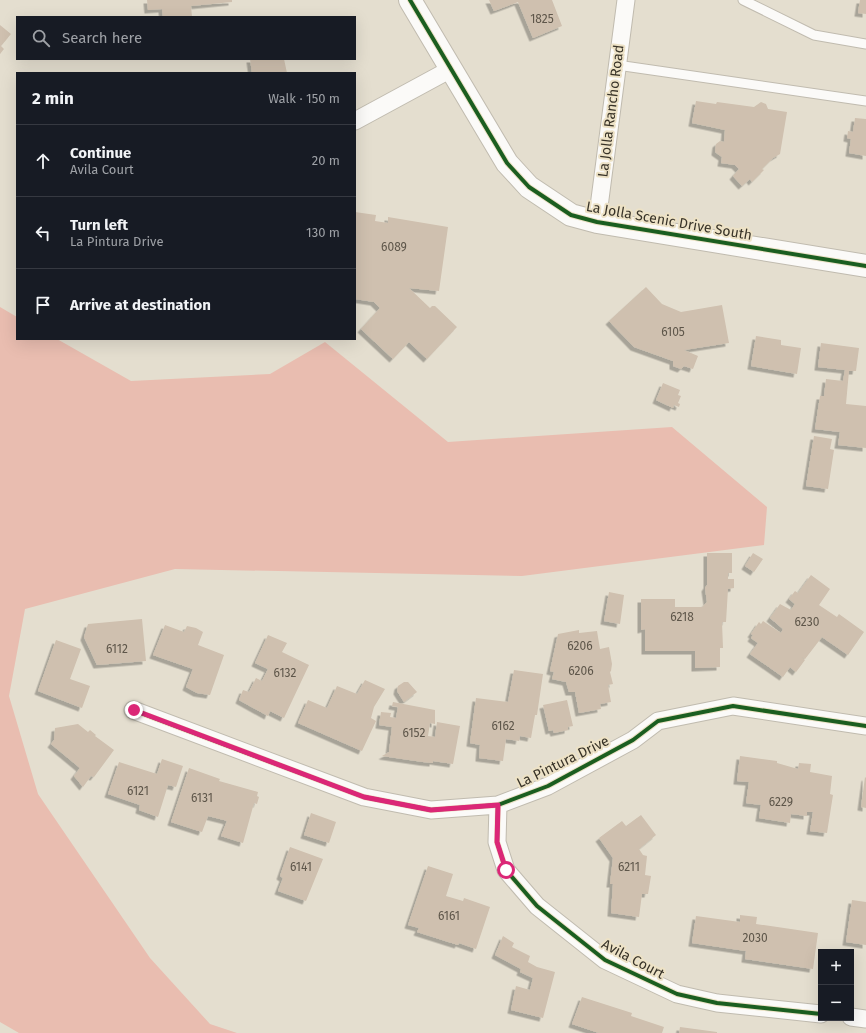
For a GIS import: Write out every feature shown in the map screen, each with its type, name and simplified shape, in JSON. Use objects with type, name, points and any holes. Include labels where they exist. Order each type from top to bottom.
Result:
[{"type":"street","name":"La Jolla Scenic Drive South","points":[[410,0],[507,163],[530,187],[570,215],[597,222],[866,266]]},
{"type":"street","name":"La Jolla Rancho Road","points":[[597,222],[626,0]]},
{"type":"street","points":[[356,120],[451,69]]},
{"type":"street","name":"La Pintura Drive","points":[[134,710],[364,797],[431,810],[498,805],[548,786],[633,740],[658,721],[733,706],[866,726]]},
{"type":"street","name":"Avila Court","points":[[498,805],[497,842],[506,870],[537,906],[605,960],[677,994],[717,1003],[818,1014]]},
{"type":"street","points":[[854,1017],[866,1019]]},
{"type":"lane","points":[[743,0],[814,34],[866,44]]},
{"type":"lane","points":[[617,65],[866,101]]},
{"type":"shaded area","points":[[0,307],[16,316],[16,340],[59,340],[131,381],[270,374],[325,342],[448,442],[672,427],[767,507],[764,545],[522,576],[175,569],[25,609],[9,696],[38,794],[150,958],[210,1024],[237,1033],[19,1033],[0,1022]]},
{"type":"building","points":[[147,0],[232,0],[232,2],[191,6],[192,16],[163,16],[162,9],[148,10]]},
{"type":"building","points":[[489,0],[552,0],[562,26],[533,38],[518,2],[494,11]]},
{"type":"building","points":[[860,0],[866,0],[866,14],[858,13]]},
{"type":"building","points":[[0,25],[11,34],[1,46],[4,49],[0,54]]},
{"type":"building","points":[[250,60],[284,60],[287,72],[252,72]]},
{"type":"building","points":[[696,101],[754,107],[761,102],[766,104],[768,109],[787,112],[780,154],[773,158],[762,169],[764,170],[752,182],[750,179],[742,186],[733,176],[739,169],[735,165],[721,163],[722,157],[715,152],[716,144],[720,141],[724,142],[725,130],[692,123]]},
{"type":"building","points":[[855,118],[866,119],[866,156],[849,153],[851,139],[847,138],[848,131],[853,132]]},
{"type":"building","points":[[356,212],[376,215],[375,221],[388,223],[388,217],[448,227],[439,291],[409,288],[430,308],[435,306],[457,327],[427,359],[409,342],[393,359],[361,329],[380,308],[374,302],[356,299]]},
{"type":"building","points":[[646,287],[662,304],[681,312],[722,305],[729,343],[684,350],[698,356],[693,369],[684,366],[681,369],[673,366],[673,361],[634,347],[609,321]]},
{"type":"building","points":[[756,336],[781,340],[781,345],[801,348],[797,374],[751,366]]},
{"type":"building","points":[[821,343],[859,348],[856,371],[849,371],[846,404],[866,406],[866,448],[838,445],[840,432],[815,429],[820,396],[824,396],[826,379],[843,381],[845,370],[818,367]]},
{"type":"building","points":[[663,383],[680,390],[678,395],[681,396],[678,403],[680,404],[679,407],[674,405],[673,408],[656,400]]},
{"type":"building","points":[[814,436],[832,439],[830,449],[834,450],[828,489],[806,486]]},
{"type":"building","points":[[707,553],[732,553],[732,573],[728,573],[728,579],[734,579],[734,588],[728,589],[726,622],[722,622],[723,648],[720,648],[720,667],[695,668],[695,651],[645,651],[645,629],[641,630],[641,599],[675,599],[675,607],[702,607],[707,602],[705,588],[707,585]]},
{"type":"building","points":[[753,553],[763,559],[754,572],[745,566]]},
{"type":"building","points":[[811,575],[830,589],[819,605],[837,617],[839,614],[864,632],[848,655],[822,637],[805,659],[801,657],[805,660],[796,672],[790,667],[783,677],[750,654],[758,643],[751,638],[753,635],[751,634],[759,622],[761,624],[763,621],[781,633],[783,629],[770,618],[780,604],[791,610],[795,604],[789,599],[795,591],[798,593]]},
{"type":"building","points":[[609,592],[624,595],[620,624],[604,621]]},
{"type":"building","points":[[142,619],[146,661],[97,665],[84,637],[88,624]]},
{"type":"building","points":[[165,625],[184,632],[187,626],[196,628],[203,632],[198,645],[224,655],[210,695],[197,693],[186,687],[193,669],[153,655]]},
{"type":"building","points":[[579,630],[579,633],[597,631],[600,649],[609,647],[612,664],[610,672],[613,684],[608,685],[611,702],[600,704],[601,709],[579,713],[575,692],[569,692],[566,682],[552,679],[554,672],[550,671],[558,634]]},
{"type":"building","points":[[268,635],[287,643],[282,652],[309,665],[284,718],[270,711],[268,716],[239,700],[243,690],[249,692],[256,678],[262,681],[268,669],[255,663]]},
{"type":"building","points":[[56,640],[81,649],[70,679],[90,686],[82,708],[38,691]]},
{"type":"building","points":[[514,670],[543,674],[537,715],[535,715],[531,738],[520,736],[519,741],[506,739],[503,761],[479,758],[480,745],[470,743],[476,698],[508,702]]},
{"type":"building","points":[[365,680],[385,689],[374,707],[371,718],[376,721],[362,751],[298,723],[308,700],[327,708],[337,686],[357,694]]},
{"type":"building","points":[[404,682],[408,682],[417,692],[404,702],[397,691],[398,686]]},
{"type":"building","points":[[567,700],[573,726],[568,727],[568,730],[554,733],[553,730],[549,731],[543,705]]},
{"type":"building","points":[[393,702],[435,710],[435,724],[430,723],[428,736],[435,737],[437,722],[460,726],[453,764],[433,761],[433,763],[423,762],[382,756],[389,752],[392,727],[379,725],[381,712],[391,713],[390,717],[396,718],[398,707],[392,706]]},
{"type":"building","points":[[78,724],[88,732],[90,730],[96,735],[95,736],[114,750],[94,777],[91,776],[83,787],[74,776],[80,768],[51,744],[54,740],[55,728]]},
{"type":"building","points":[[740,756],[777,761],[777,763],[798,769],[799,763],[811,764],[810,772],[832,776],[830,794],[833,795],[827,833],[810,831],[813,812],[807,812],[807,816],[791,814],[790,823],[759,818],[761,805],[746,803],[749,782],[737,781]]},
{"type":"building","points":[[162,759],[183,766],[176,787],[168,785],[158,817],[139,810],[140,805],[108,794],[119,762],[157,774]]},
{"type":"building","points":[[189,768],[220,779],[219,781],[258,792],[257,796],[259,797],[257,804],[254,803],[243,843],[221,836],[227,821],[224,820],[208,816],[202,832],[171,822]]},
{"type":"building","points":[[865,777],[866,778],[866,808],[861,807]]},
{"type":"building","points":[[311,813],[336,822],[329,843],[304,835]]},
{"type":"building","points":[[641,815],[656,835],[639,849],[643,855],[647,856],[645,875],[651,876],[648,894],[642,894],[639,917],[611,913],[613,884],[610,884],[613,858],[599,838],[622,821],[626,826]]},
{"type":"building","points":[[290,847],[323,859],[306,901],[278,891],[283,878],[280,876]]},
{"type":"building","points":[[428,866],[453,874],[446,896],[463,901],[464,898],[490,907],[476,949],[417,932],[419,928],[408,925]]},
{"type":"building","points":[[852,900],[866,902],[866,945],[846,942]]},
{"type":"building","points":[[740,915],[757,917],[756,924],[818,933],[813,969],[745,959],[746,951],[692,943],[696,916],[740,922]]},
{"type":"building","points":[[503,936],[514,943],[512,947],[530,956],[528,962],[537,967],[555,972],[543,1018],[511,1010],[516,986],[530,990],[533,978],[520,972],[521,969],[495,955]]},
{"type":"building","points":[[582,997],[632,1013],[631,1016],[664,1027],[662,1033],[599,1033],[572,1024]]},
{"type":"building","points":[[680,1027],[717,1032],[717,1033],[679,1033]]},
{"type":"cycle path","points":[[410,0],[507,163],[529,187],[571,215],[597,222],[866,266]]},
{"type":"cycle path","points":[[133,710],[364,797],[431,810],[498,805],[548,786],[633,740],[658,721],[733,706],[866,726]]},
{"type":"cycle path","points":[[498,805],[497,842],[506,870],[537,906],[605,960],[677,994],[717,1003],[818,1014]]},
{"type":"route","points":[[134,710],[364,797],[431,810],[498,805],[497,842],[506,870]]}]
